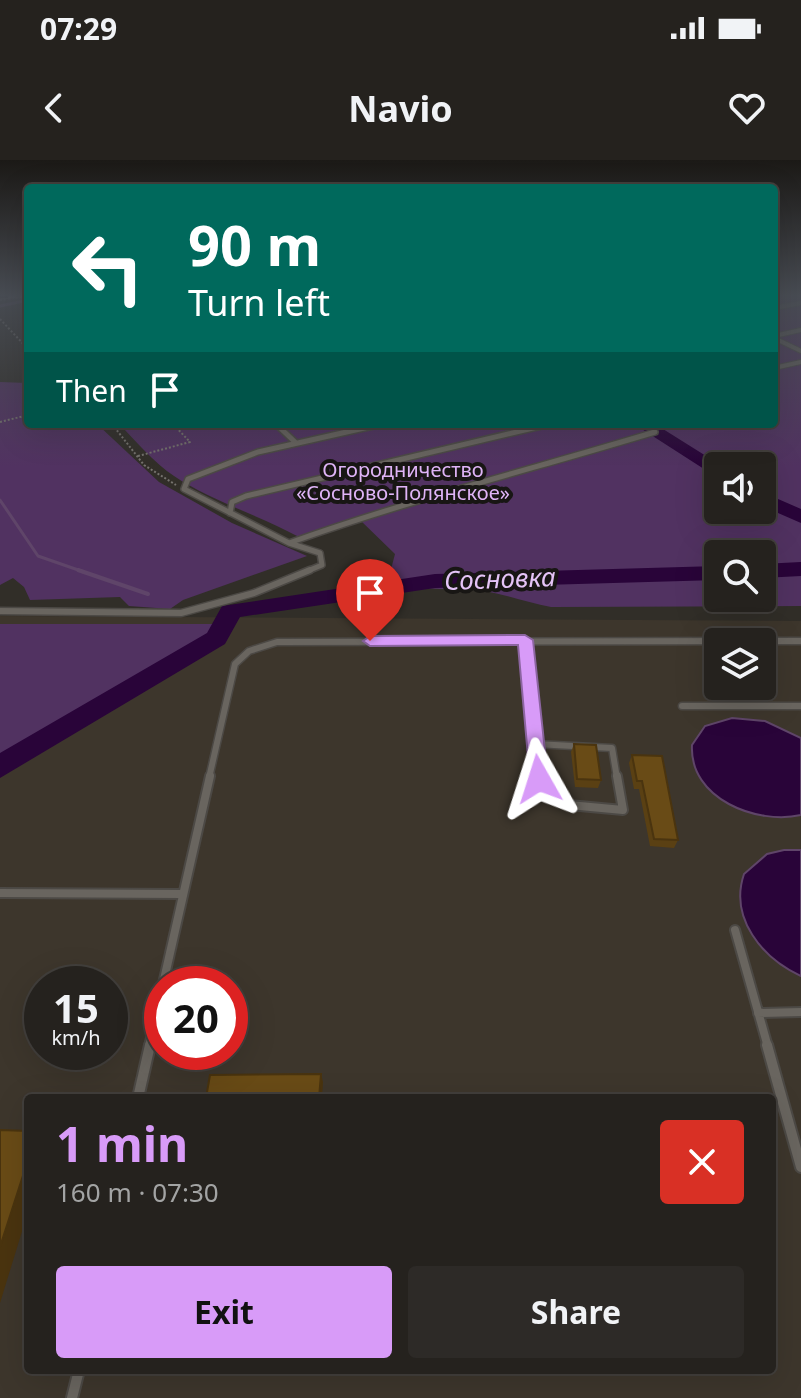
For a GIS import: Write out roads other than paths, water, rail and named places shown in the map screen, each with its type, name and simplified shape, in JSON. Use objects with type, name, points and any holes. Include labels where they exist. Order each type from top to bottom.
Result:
[{"type":"lane","points":[[778,367],[801,362]]},
{"type":"lane","points":[[280,428],[295,442]]},
{"type":"lane","points":[[0,611],[181,613],[254,593],[322,565],[320,553],[289,543],[184,489],[188,479],[210,467],[295,442],[363,428]]},
{"type":"lane","points":[[230,513],[232,502],[246,496],[533,428]]},
{"type":"lane","points":[[289,543],[373,513],[469,489],[655,432]]},
{"type":"lane","points":[[525,640],[535,744],[539,779],[569,805],[623,810],[612,748],[535,744]]},
{"type":"lane","points":[[166,966],[235,664],[249,651],[277,642],[801,641]]},
{"type":"lane","points":[[682,706],[801,706]]},
{"type":"lane","points":[[0,893],[182,894]]},
{"type":"lane","points":[[735,930],[801,1167]]},
{"type":"lane","points":[[758,1013],[801,1012]]},
{"type":"lane","points":[[139,1094],[144,1070]]},
{"type":"lane","points":[[72,1398],[78,1374]]},
{"type":"waterway","name":"Сосновка","points":[[649,428],[704,463]]},
{"type":"waterway","points":[[0,500],[38,556],[84,572]]},
{"type":"waterway","name":"Сосновка","points":[[776,505],[801,517]]},
{"type":"waterway","name":"Сосновка","points":[[776,570],[801,569]]},
{"type":"waterway","points":[[78,570],[148,594]]},
{"type":"waterway","name":"Сосновка","points":[[0,767],[216,638],[231,611],[435,581],[704,573]]},
{"type":"park label","name":"Огородничество «Сосново-Полянское»","points":[[403,482]]}]
